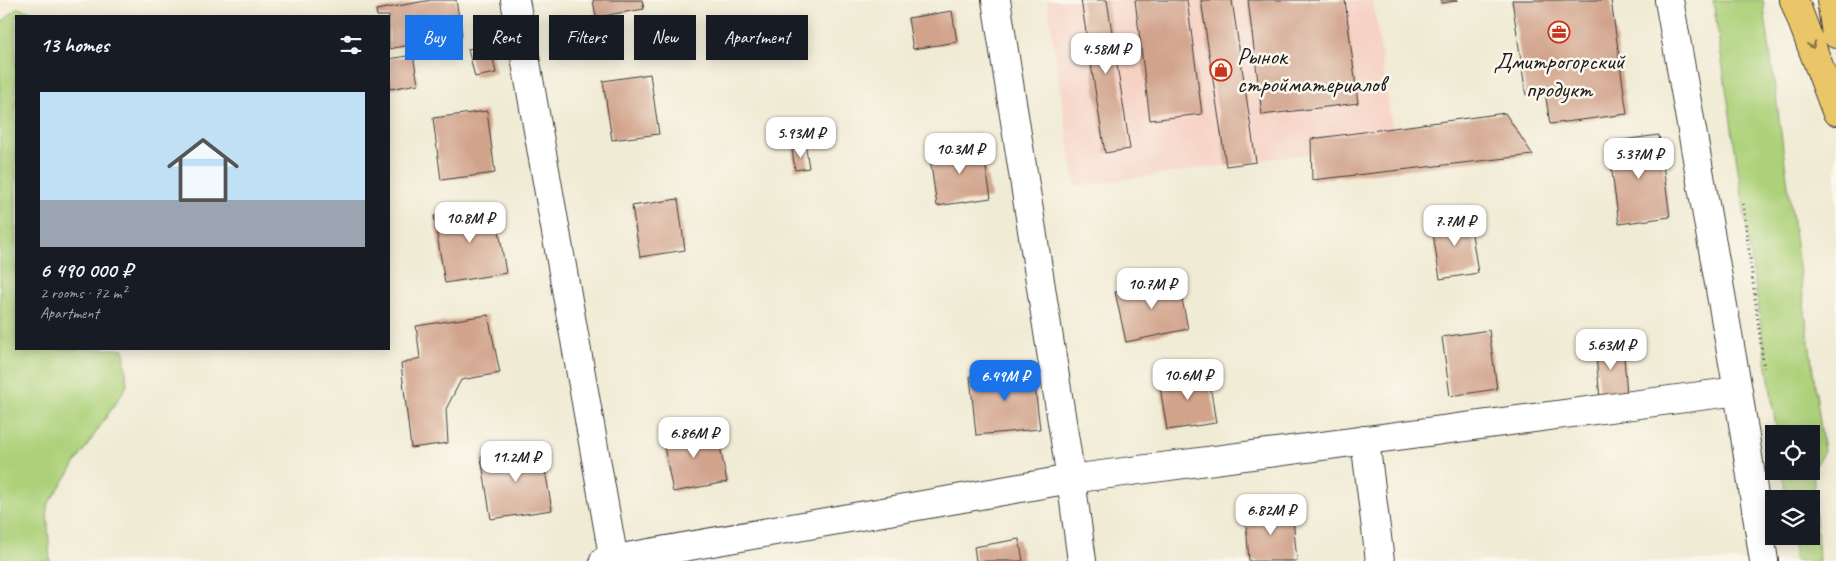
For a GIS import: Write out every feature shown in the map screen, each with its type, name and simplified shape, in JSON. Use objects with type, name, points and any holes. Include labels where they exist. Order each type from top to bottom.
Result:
[{"type":"main road","points":[[1794,0],[1836,111]]},
{"type":"main road","points":[[1831,0],[1836,34]]},
{"type":"street","points":[[515,0],[611,560],[1071,479],[1738,391]]},
{"type":"street","points":[[996,0],[1071,479],[1082,561]]},
{"type":"street","points":[[1670,0],[1738,391],[1764,561]]},
{"type":"street","points":[[1366,440],[1380,561]]},
{"type":"path","points":[[1743,204],[1764,369]]},
{"type":"shaded area","name":"Рынок стройматериалов","points":[[1047,0],[1373,0],[1394,141],[1075,187]]},
{"type":"green space","points":[[1713,0],[1763,0],[1824,452],[1820,458],[1820,425],[1776,425]]},
{"type":"green space","points":[[17,8],[44,15],[15,15],[15,350],[124,350],[127,386],[47,506],[50,561],[0,561],[0,24]]},
{"type":"green space","points":[[1783,480],[1814,480],[1814,490],[1785,490]]},
{"type":"green space","points":[[1793,545],[1818,545],[1819,561],[1795,561]]},
{"type":"building","points":[[431,0],[456,0],[459,15],[405,15],[405,46],[390,49],[390,15],[377,15],[376,10]]},
{"type":"building","points":[[593,0],[642,0],[644,9],[608,15],[596,15]]},
{"type":"building","points":[[1081,0],[1107,0],[1130,149],[1105,153]]},
{"type":"building","points":[[1135,0],[1187,0],[1202,114],[1150,120]]},
{"type":"building","points":[[1201,0],[1232,0],[1256,162],[1226,166]]},
{"type":"building","points":[[1248,0],[1345,0],[1358,103],[1262,115]]},
{"type":"building","points":[[1441,0],[1457,0],[1457,1],[1441,3]]},
{"type":"building","points":[[1512,0],[1611,0],[1627,114],[1550,124],[1545,92],[1526,95]]},
{"type":"building","points":[[952,11],[957,42],[913,49],[908,18]]},
{"type":"building","points":[[473,48],[473,60],[493,60],[496,73],[475,77],[468,49]]},
{"type":"building","points":[[405,56],[405,60],[414,60],[418,84],[390,89],[390,59]]},
{"type":"building","points":[[650,74],[659,134],[612,140],[603,81]]},
{"type":"building","points":[[487,111],[495,173],[441,180],[433,118]]},
{"type":"building","points":[[1505,113],[1533,155],[1312,180],[1311,139]]},
{"type":"building","points":[[1659,135],[1670,217],[1619,224],[1608,142]]},
{"type":"building","points":[[982,144],[991,198],[937,206],[929,152]]},
{"type":"building","points":[[806,148],[809,168],[795,170],[792,150]]},
{"type":"building","points":[[678,199],[685,250],[640,257],[632,206]]},
{"type":"building","points":[[495,206],[506,273],[445,283],[434,216]]},
{"type":"building","points":[[1469,215],[1478,273],[1440,279],[1431,221]]},
{"type":"building","points":[[1178,279],[1188,329],[1126,342],[1115,292]]},
{"type":"building","points":[[488,315],[500,373],[461,380],[446,409],[448,443],[411,448],[401,364],[420,358],[416,326]]},
{"type":"building","points":[[1489,330],[1497,389],[1450,396],[1442,337]]},
{"type":"building","points":[[1623,344],[1627,395],[1600,398],[1595,346]]},
{"type":"building","points":[[1033,369],[1040,429],[976,435],[970,376]]},
{"type":"building","points":[[1208,372],[1216,423],[1167,430],[1159,380]]},
{"type":"building","points":[[716,426],[727,482],[673,492],[662,436]]},
{"type":"building","points":[[541,447],[552,510],[491,519],[481,457]]},
{"type":"building","points":[[1292,508],[1297,561],[1249,561],[1245,512]]},
{"type":"building","points":[[1019,539],[1023,561],[976,561],[974,547]]},
{"type":"place","name":"Дмитрогорский продукт","points":[[1559,32]]},
{"type":"place","name":"Рынок стройматериалов","points":[[1221,70]]}]
